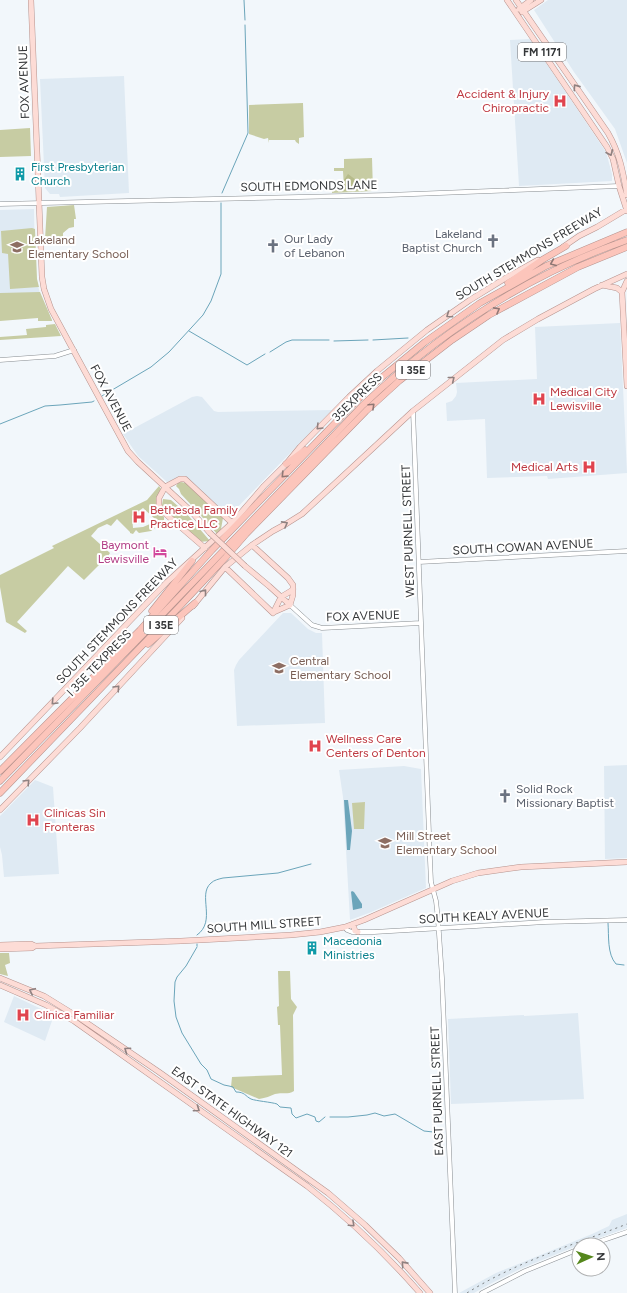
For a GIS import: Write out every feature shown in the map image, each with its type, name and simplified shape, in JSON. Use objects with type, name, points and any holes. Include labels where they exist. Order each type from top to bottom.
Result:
[{"type":"highway","name":"SOUTH STEMMONS FREEWAY","points":[[0,771],[140,630],[212,550],[369,388],[425,342],[480,304],[546,266],[627,232]]},
{"type":"highway","name":"35EXPRESS","points":[[213,560],[363,405],[428,348],[475,315],[519,288],[572,261],[627,240]]},
{"type":"highway","points":[[480,304],[542,260],[566,246]]},
{"type":"highway","name":"I 35E","points":[[0,794],[226,557],[246,534],[366,411],[399,381],[440,349],[489,315],[578,267],[627,247]]},
{"type":"highway","points":[[286,464],[311,447]]},
{"type":"highway","name":"I 35E TEXPRESS","points":[[0,781],[213,560]]},
{"type":"highway","points":[[140,630],[149,615],[192,561]]},
{"type":"highway","points":[[96,693],[145,646],[195,603]]},
{"type":"highway","points":[[0,766],[44,726]]},
{"type":"main road","name":"FOX AVENUE","points":[[31,0],[42,277],[44,289],[51,309],[128,451],[191,511],[245,566],[290,605]]},
{"type":"main road","name":"FM 1171","points":[[507,0],[607,147],[613,159],[619,186],[627,210]]},
{"type":"main road","name":"FM 1171","points":[[516,0],[608,133],[617,150],[622,166],[627,195]]},
{"type":"main road","points":[[522,9],[531,0]]},
{"type":"main road","points":[[516,13],[541,0]]},
{"type":"main road","points":[[592,123],[599,119]]},
{"type":"main road","name":"SOUTH STEMMONS FREEWAY","points":[[0,757],[167,582],[192,561],[232,523],[300,447],[377,371],[412,342],[470,300],[509,276],[566,246],[579,236],[627,210]]},
{"type":"main road","points":[[0,810],[156,647],[225,567],[252,545],[302,514],[413,411],[503,340],[601,285],[627,274]]},
{"type":"main road","points":[[627,282],[622,292],[624,305],[627,386]]},
{"type":"main road","points":[[601,285],[617,288],[622,292]]},
{"type":"main road","points":[[624,305],[627,314]]},
{"type":"main road","points":[[205,548],[161,510],[159,498],[165,487],[183,479],[188,481],[232,523]]},
{"type":"main road","points":[[159,498],[172,493],[175,482]]},
{"type":"main road","points":[[252,545],[288,578],[293,585],[290,605],[273,613]]},
{"type":"main road","points":[[225,567],[273,613]]},
{"type":"main road","points":[[273,613],[281,597],[291,592],[293,589]]},
{"type":"main road","name":"SOUTH MILL STREET","points":[[0,945],[32,948],[35,946],[139,943],[291,935],[320,932],[345,927],[466,876],[485,871],[521,867],[627,862]]},
{"type":"main road","points":[[353,924],[355,931],[358,932]]},
{"type":"main road","name":"SOUTH MILL STREET","points":[[0,949],[11,947]]},
{"type":"main road","name":"EAST STATE HIGHWAY 121","points":[[0,978],[25,987],[56,1002],[185,1090],[328,1193],[365,1225],[399,1258],[430,1293]]},
{"type":"main road","name":"EAST STATE HIGHWAY 121","points":[[0,985],[32,998],[74,1021],[301,1182],[340,1212],[389,1259],[420,1293]]},
{"type":"main road","points":[[106,1045],[111,1039]]},
{"type":"main road","points":[[154,1078],[159,1072]]},
{"type":"main road","points":[[180,1097],[185,1090]]},
{"type":"main road","points":[[322,1198],[328,1193]]},
{"type":"street","name":"SOUTH EDMONDS LANE","points":[[0,204],[388,195],[619,186]]},
{"type":"street","points":[[0,360],[55,356],[74,350]]},
{"type":"street","name":"WEST PURNELL STREET","points":[[413,411],[430,860],[433,890]]},
{"type":"street","name":"SOUTH COWAN AVENUE","points":[[419,562],[627,551]]},
{"type":"street","name":"FOX AVENUE","points":[[290,605],[312,625],[322,628],[421,623]]},
{"type":"street","name":"EAST PURNELL STREET","points":[[433,890],[436,901],[445,1032],[455,1293]]},
{"type":"street","name":"SOUTH KEALY AVENUE","points":[[345,927],[347,930],[352,932],[358,932],[627,920]]},
{"type":"street","points":[[611,1237],[627,1232]]},
{"type":"street","points":[[482,1293],[525,1271],[571,1252]]},
{"type":"shaded area","points":[[548,0],[627,0],[627,163],[615,129],[574,72],[534,10]]},
{"type":"shaded area","points":[[530,39],[606,152],[612,174],[612,181],[519,186],[510,40]]},
{"type":"shaded area","points":[[124,76],[129,193],[60,197],[59,194],[50,194],[45,188],[40,79]]},
{"type":"shaded area","name":"Lakeland Elementary School","points":[[34,209],[35,264],[40,294],[0,296],[0,210]]},
{"type":"shaded area","name":"Medical City Lewisville","points":[[620,323],[627,473],[548,479],[547,476],[487,478],[485,419],[447,421],[446,403],[452,401],[456,396],[456,383],[537,379],[535,327]]},
{"type":"shaded area","points":[[192,397],[202,397],[214,411],[218,412],[332,410],[229,516],[186,477],[179,476],[167,482],[138,456],[123,434]]},
{"type":"shaded area","name":"Central Elementary School","points":[[283,613],[291,613],[308,629],[316,633],[322,633],[325,723],[237,726],[234,670],[236,665]]},
{"type":"shaded area","points":[[627,765],[627,858],[605,859],[604,766]]},
{"type":"shaded area","name":"Mill Street Elementary School","points":[[404,766],[421,769],[426,888],[350,920],[343,797],[339,770]]},
{"type":"shaded area","points":[[35,780],[53,787],[59,874],[4,877],[0,847],[0,816]]},
{"type":"shaded area","points":[[14,996],[54,1015],[45,1041],[4,1022]]},
{"type":"shaded area","points":[[578,1013],[584,1099],[451,1104],[448,1019]]},
{"type":"shaded area","points":[[627,1214],[627,1228],[602,1237],[585,1237],[609,1226],[612,1220]]},
{"type":"shaded area","points":[[571,1243],[571,1248],[520,1269],[474,1293],[459,1293],[496,1273]]},
{"type":"green space","points":[[303,103],[304,137],[299,138],[299,144],[295,140],[269,140],[269,143],[268,138],[264,139],[249,134],[249,105]]},
{"type":"green space","points":[[30,128],[31,156],[0,157],[0,130]]},
{"type":"green space","points":[[372,158],[373,191],[332,193],[334,189],[344,188],[343,171],[334,171],[334,168],[344,168],[344,159]]},
{"type":"green space","points":[[348,174],[356,180],[359,185],[349,190],[338,191],[338,189],[345,188],[344,180]]},
{"type":"green space","points":[[74,205],[76,219],[74,219],[74,227],[69,228],[63,233],[63,238],[45,239],[47,207]]},
{"type":"green space","points":[[35,229],[37,279],[39,287],[10,289],[8,254],[2,253],[1,231]]},
{"type":"green space","points":[[40,292],[52,321],[38,321],[38,318],[0,321],[0,293]]},
{"type":"green space","points":[[55,324],[61,336],[0,340],[0,337],[27,335],[26,329],[46,327],[46,325]]},
{"type":"green space","points":[[181,482],[186,483],[223,518],[221,529],[217,534],[181,494],[176,486]]},
{"type":"green space","points":[[159,486],[161,489],[157,497],[156,504],[158,510],[164,517],[164,520],[158,526],[152,521],[154,518],[143,508],[132,516],[133,528],[143,527],[150,524],[155,528],[151,531],[139,533],[136,530],[133,534],[130,533],[117,519],[111,526],[107,524],[98,528],[91,536],[110,553],[108,556],[84,580],[68,566],[17,622],[27,631],[25,633],[6,622],[0,587],[0,575],[54,548],[52,546],[147,500]]},
{"type":"green space","points":[[163,499],[171,500],[187,514],[210,541],[199,542],[164,508],[162,505]]},
{"type":"green space","points":[[365,802],[364,829],[354,829],[352,803]]},
{"type":"green space","points":[[0,953],[9,953],[10,963],[5,965],[8,976],[0,974]]},
{"type":"green space","points":[[278,971],[290,971],[291,999],[297,1007],[293,1015],[294,1091],[275,1094],[259,1099],[231,1087],[232,1077],[282,1075],[280,1025],[278,1025],[277,1007],[279,1006]]},
{"type":"water","points":[[344,800],[348,800],[352,831],[350,850],[347,850]]},
{"type":"water","points":[[352,891],[362,904],[362,908],[353,910]]},
{"type":"waterway","points":[[244,0],[245,20]]},
{"type":"waterway","points":[[222,193],[248,133],[245,25]]},
{"type":"waterway","points":[[102,396],[151,367],[169,352],[203,315],[211,301],[221,274],[221,203]]},
{"type":"waterway","points":[[189,331],[247,365],[265,354]]},
{"type":"waterway","points":[[373,340],[408,338]]},
{"type":"waterway","points":[[270,352],[292,340],[329,340]]},
{"type":"waterway","points":[[334,341],[368,340]]},
{"type":"waterway","points":[[0,424],[45,406],[94,401]]},
{"type":"waterway","points":[[197,935],[206,923],[207,888],[214,881],[223,878],[278,873],[311,864]]},
{"type":"waterway","points":[[608,923],[611,955],[616,964],[624,965]]},
{"type":"waterway","points":[[197,947],[186,966],[177,977],[175,982],[174,1001],[176,1017],[182,1033],[201,1064],[207,1070],[211,1079],[233,1087],[236,1092],[243,1093],[251,1099],[277,1104],[280,1107],[291,1108],[292,1114],[296,1118],[307,1114],[315,1117],[316,1121],[319,1122],[325,1117]]},
{"type":"waterway","points":[[330,1117],[348,1117],[375,1113],[384,1116],[395,1114],[424,1131],[433,1132]]},
{"type":"railway","points":[[467,1293],[525,1263],[627,1224]]},
{"type":"place","name":"Accident & Injury Chiropractic","points":[[560,101]]},
{"type":"place","name":"First Presbyterian Church","points":[[20,174]]},
{"type":"place","name":"Lakeland Baptist Church","points":[[493,241]]},
{"type":"place","name":"Our Lady of Lebanon","points":[[273,246]]},
{"type":"place","name":"Lakeland Elementary School","points":[[17,247]]},
{"type":"place","name":"Medical City Lewisville","points":[[539,399]]},
{"type":"place","name":"Medical Arts","points":[[589,467]]},
{"type":"place","name":"Bethesda Family Practice LLC","points":[[139,517]]},
{"type":"place","name":"Baymont Lewisville","points":[[160,552]]},
{"type":"place","name":"Central Elementary School","points":[[279,668]]},
{"type":"place","name":"Wellness Care Centers of Denton","points":[[315,746]]},
{"type":"place","name":"Solid Rock Missionary Baptist","points":[[505,796]]},
{"type":"place","name":"Clinicas Sin Fronteras","points":[[33,820]]},
{"type":"place","name":"Mill Street Elementary School","points":[[385,843]]},
{"type":"place","name":"Macedonia Ministries","points":[[312,948]]},
{"type":"place","name":"Clínica Familiar","points":[[23,1015]]}]
